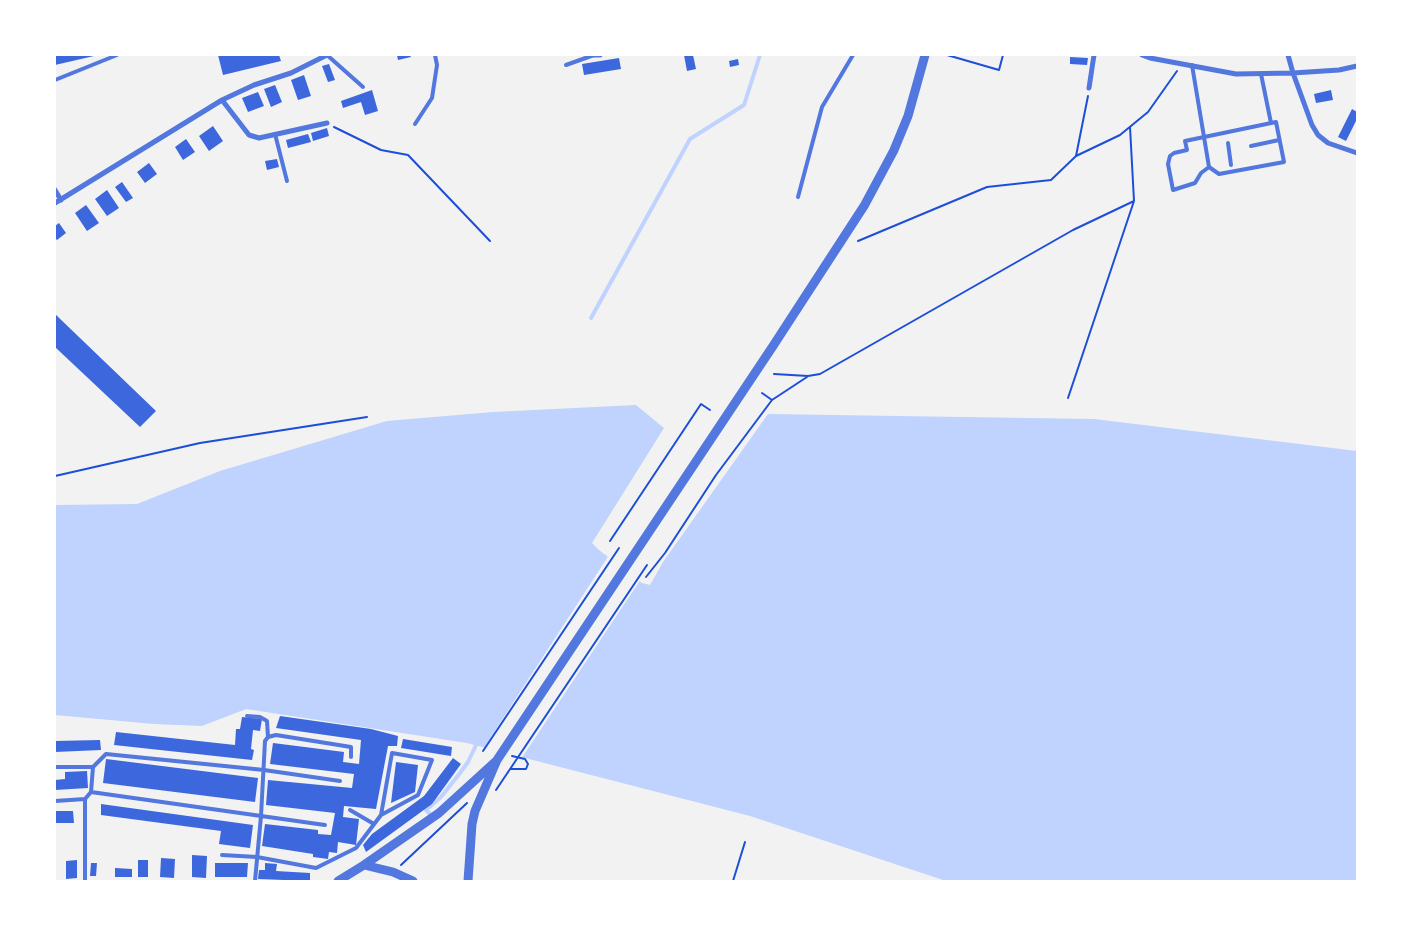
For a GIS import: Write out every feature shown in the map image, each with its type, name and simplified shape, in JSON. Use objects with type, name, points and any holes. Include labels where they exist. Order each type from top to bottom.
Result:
[{"type":"street","points":[[55,203],[222,100],[254,84],[291,73],[327,55]]},
{"type":"street","points":[[594,55],[600,55]]},
{"type":"street","points":[[468,881],[472,824],[475,811],[497,760],[864,206],[894,150],[908,116],[925,55]]},
{"type":"street","points":[[1090,88],[1094,55]]},
{"type":"street","points":[[1142,55],[1236,74],[1293,73],[1338,70],[1357,66]]},
{"type":"street","points":[[1288,55],[1312,125],[1318,135],[1328,143],[1357,153]]},
{"type":"street","points":[[222,100],[249,135],[259,138],[327,124]]},
{"type":"street","points":[[55,190],[60,200]]},
{"type":"street","points":[[338,881],[439,813],[497,760]]},
{"type":"street","points":[[364,865],[393,872],[413,881]]},
{"type":"lane","points":[[55,80],[117,55]]},
{"type":"lane","points":[[327,55],[363,87]]},
{"type":"lane","points":[[415,124],[432,98],[437,65],[435,55]]},
{"type":"lane","points":[[566,65],[594,55]]},
{"type":"lane","points":[[798,198],[822,107],[853,55]]},
{"type":"lane","points":[[1192,65],[1205,137],[1209,167],[1219,174],[1284,162],[1276,122],[1205,137],[1185,140],[1187,150],[1172,153],[1168,164],[1173,190],[1195,183],[1201,173],[1209,167]]},
{"type":"lane","points":[[1261,74],[1271,123]]},
{"type":"lane","points":[[275,134],[287,181]]},
{"type":"lane","points":[[1251,146],[1280,140]]},
{"type":"lane","points":[[1228,143],[1232,165]]},
{"type":"lane","points":[[247,716],[260,717],[267,721],[268,737],[265,741],[255,881]]},
{"type":"lane","points":[[268,737],[276,735],[351,747],[350,757]]},
{"type":"lane","points":[[222,855],[257,857],[316,868],[356,848],[381,815],[418,795],[432,760],[392,753],[381,815]]},
{"type":"lane","points":[[85,881],[85,799],[91,792],[93,767],[106,754],[264,770],[340,782]]},
{"type":"lane","points":[[55,767],[93,767]]},
{"type":"lane","points":[[91,792],[325,825]]},
{"type":"lane","points":[[55,801],[85,799]]},
{"type":"lane","points":[[350,810],[374,824]]},
{"type":"path","points":[[947,55],[999,70],[1003,55]]},
{"type":"path","points":[[858,241],[987,187],[1051,180],[1076,156],[1120,136],[1148,112],[1183,63]]},
{"type":"path","points":[[1076,156],[1090,88]]},
{"type":"path","points":[[327,124],[380,150],[408,155],[490,241]]},
{"type":"path","points":[[1068,398],[1134,201],[1130,127]]},
{"type":"path","points":[[774,374],[808,376],[820,374],[1073,230],[1134,201]]},
{"type":"path","points":[[646,577],[665,553],[716,475],[772,400],[808,376]]},
{"type":"path","points":[[762,392],[772,400]]},
{"type":"path","points":[[610,542],[701,404],[710,410]]},
{"type":"path","points":[[55,476],[200,443],[367,417]]},
{"type":"path","points":[[483,751],[619,548]]},
{"type":"path","points":[[493,794],[647,566]]},
{"type":"path","points":[[506,755],[525,759],[528,764],[526,769],[511,769]]},
{"type":"path","points":[[393,872],[472,798]]},
{"type":"path","points":[[734,881],[745,842]]},
{"type":"water","points":[[636,405],[664,428],[592,543],[642,583],[650,585],[663,562],[768,414],[1094,419],[1357,451],[1357,881],[946,881],[750,816],[467,743],[246,709],[202,726],[154,724],[55,715],[55,505],[137,504],[220,471],[387,421],[493,412]]},
{"type":"pier","points":[[609,555],[641,579],[521,759],[483,749]]},
{"type":"building","points":[[55,55],[94,55],[94,56],[55,65]]},
{"type":"building","points":[[218,55],[279,55],[281,61],[223,75]]},
{"type":"building","points":[[397,55],[410,55],[411,57],[398,60]]},
{"type":"building","points":[[684,55],[693,55],[696,69],[687,71]]},
{"type":"building","points":[[1070,57],[1088,58],[1087,65],[1070,64]]},
{"type":"building","points":[[619,58],[621,69],[584,75],[582,64]]},
{"type":"building","points":[[738,59],[739,65],[730,67],[729,61]]},
{"type":"building","points":[[329,64],[335,80],[328,82],[322,66]]},
{"type":"building","points":[[304,75],[311,96],[298,100],[291,80]]},
{"type":"building","points":[[275,85],[282,102],[271,107],[264,89]]},
{"type":"building","points":[[372,90],[378,111],[365,115],[361,102],[343,108],[341,101]]},
{"type":"building","points":[[1331,90],[1333,100],[1316,103],[1314,94]]},
{"type":"building","points":[[258,92],[264,106],[248,112],[242,98]]},
{"type":"building","points":[[1352,109],[1357,112],[1357,119],[1346,141],[1338,137]]},
{"type":"building","points":[[213,126],[223,141],[209,151],[199,136]]},
{"type":"building","points":[[327,128],[329,136],[313,141],[311,133]]},
{"type":"building","points":[[308,134],[311,142],[288,148],[286,140]]},
{"type":"building","points":[[186,139],[195,152],[183,160],[175,147]]},
{"type":"building","points":[[277,159],[279,167],[267,170],[265,161]]},
{"type":"building","points":[[149,163],[157,174],[145,183],[137,172]]},
{"type":"building","points":[[122,182],[133,198],[126,202],[115,187]]},
{"type":"building","points":[[107,190],[119,208],[107,216],[95,199]]},
{"type":"building","points":[[86,205],[99,223],[87,231],[75,213]]},
{"type":"building","points":[[59,223],[66,233],[57,240],[55,238],[55,226]]},
{"type":"building","points":[[55,314],[156,411],[140,427],[55,347]]},
{"type":"building","points":[[280,716],[371,729],[398,736],[397,746],[388,746],[376,809],[344,806],[343,817],[359,819],[356,845],[338,842],[337,853],[329,852],[328,859],[313,857],[313,854],[262,846],[265,824],[318,830],[318,834],[331,835],[335,813],[266,805],[268,780],[352,788],[354,774],[270,764],[273,743],[344,752],[343,762],[359,764],[361,740],[276,728]]},
{"type":"building","points":[[242,717],[262,719],[260,731],[253,730],[251,749],[254,750],[252,760],[114,745],[116,732],[235,745],[236,729],[240,729]]},
{"type":"building","points":[[403,739],[452,747],[451,756],[401,748]]},
{"type":"building","points":[[100,740],[101,750],[55,752],[55,741]]},
{"type":"building","points":[[453,758],[461,764],[432,804],[366,852],[363,845],[372,834],[424,796]]},
{"type":"building","points":[[106,759],[258,778],[255,802],[103,783]]},
{"type":"building","points":[[396,762],[418,765],[415,792],[391,803]]},
{"type":"building","points":[[87,771],[88,788],[55,790],[55,780],[65,779],[65,772]]},
{"type":"building","points":[[101,804],[253,825],[250,848],[219,844],[221,831],[101,815]]},
{"type":"building","points":[[55,811],[73,811],[74,823],[55,823]]},
{"type":"building","points":[[192,855],[207,856],[206,878],[192,877]]},
{"type":"building","points":[[161,858],[175,859],[174,878],[160,877]]},
{"type":"building","points":[[77,860],[77,878],[66,879],[66,861]]},
{"type":"building","points":[[138,860],[148,860],[148,877],[138,877]]},
{"type":"building","points":[[91,863],[97,863],[96,876],[90,876]]},
{"type":"building","points":[[215,863],[248,863],[247,877],[215,877]]},
{"type":"building","points":[[265,863],[277,864],[276,871],[310,873],[310,881],[258,879],[259,870],[265,870]]},
{"type":"building","points":[[115,868],[132,869],[132,877],[115,877]]},
{"type":"waterway","points":[[591,318],[690,139],[744,105],[760,55]]},
{"type":"waterway","points":[[431,815],[426,810],[441,797],[460,773],[468,762],[478,741]]}]
